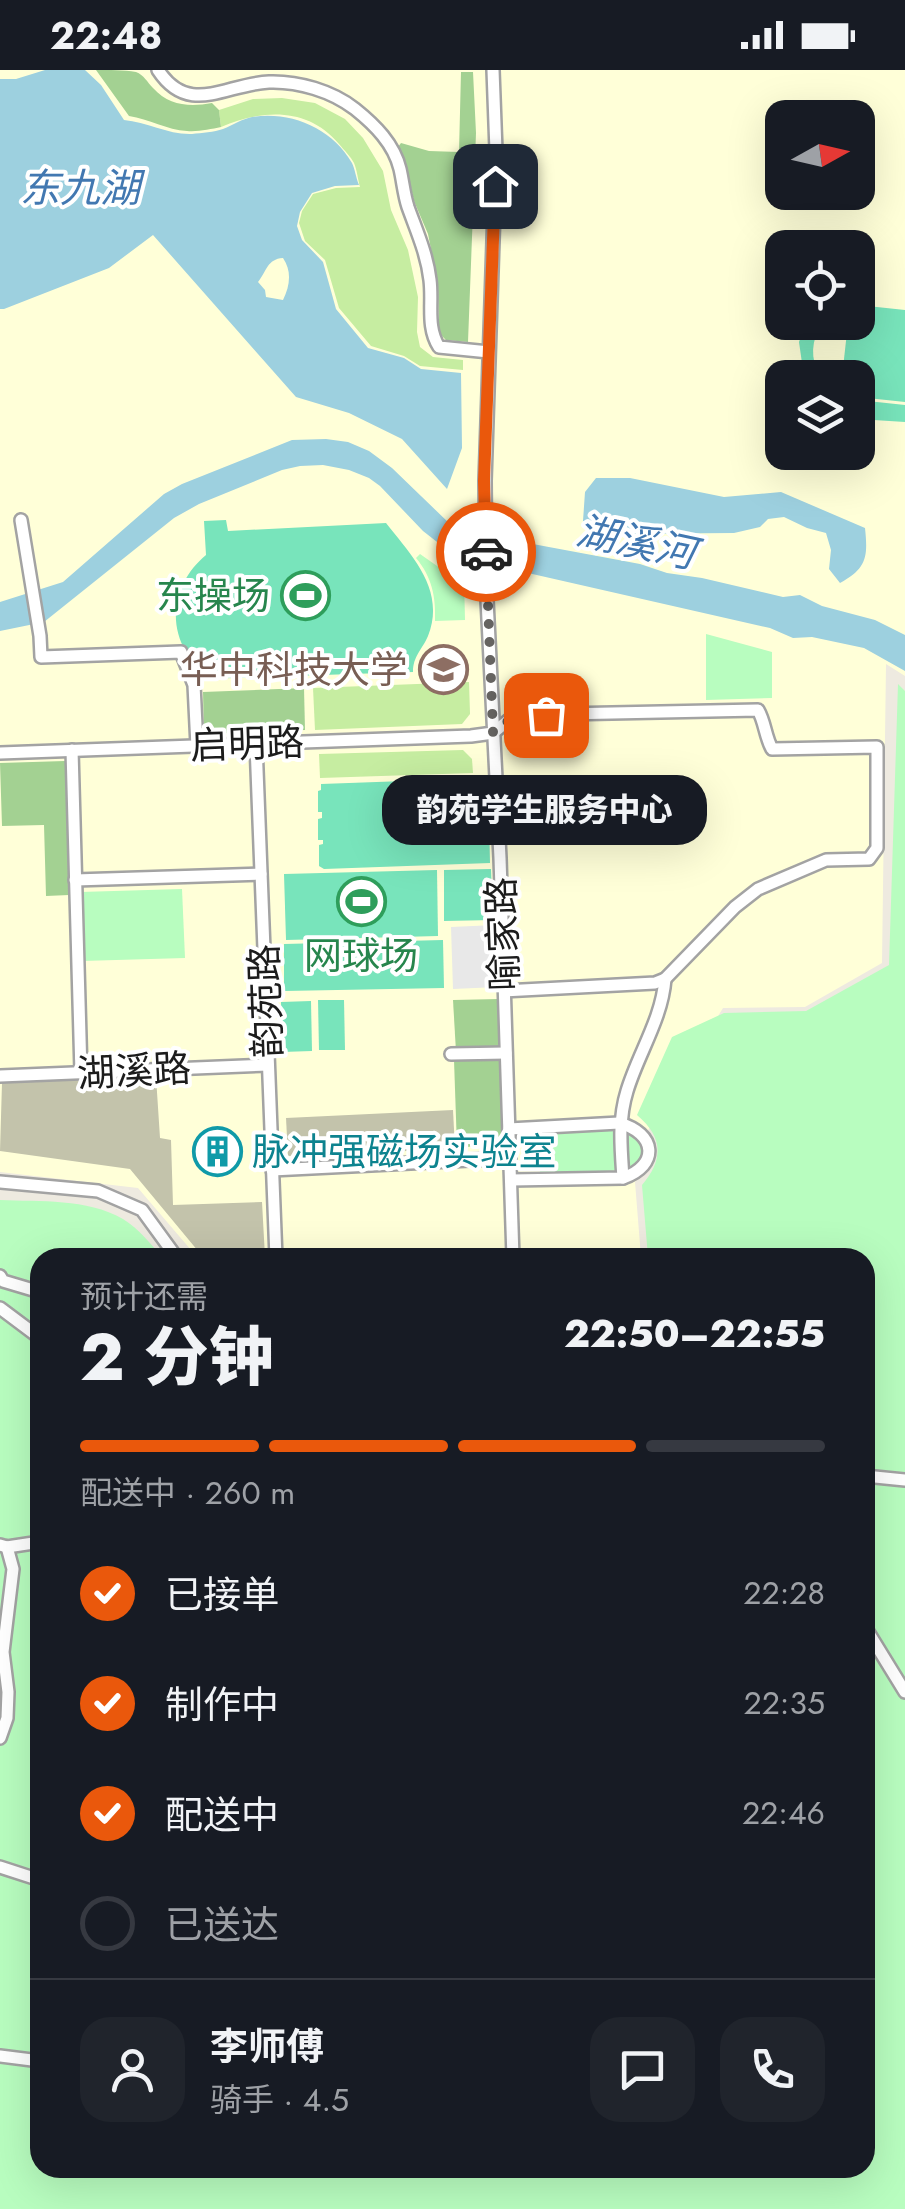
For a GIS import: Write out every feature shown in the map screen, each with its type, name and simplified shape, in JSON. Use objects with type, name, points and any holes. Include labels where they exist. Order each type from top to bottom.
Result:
[{"type":"street","points":[[158,70],[176,92],[200,96],[271,82],[308,87],[339,98],[364,118],[386,140],[400,167],[405,198],[423,244],[430,280],[433,338],[440,347],[489,352]]},
{"type":"street","name":"喻家路","points":[[494,70],[496,150],[484,481],[513,1248]]},
{"type":"street","points":[[21,520],[41,658],[181,652],[194,686],[197,746]]},
{"type":"street","name":"启明路","points":[[0,752],[471,736],[493,732],[515,716],[758,710],[772,749],[877,747],[876,848],[869,859],[826,860],[758,889],[665,979]]},
{"type":"street","name":"韵苑路","points":[[256,744],[276,1248]]},
{"type":"street","points":[[72,750],[81,1073]]},
{"type":"street","points":[[75,880],[261,874]]},
{"type":"street","points":[[505,991],[655,983],[665,979],[663,999],[627,1091],[620,1124],[623,1178]]},
{"type":"street","points":[[451,1054],[506,1054]]},
{"type":"street","name":"湖溪路","points":[[0,1076],[268,1064]]},
{"type":"street","points":[[509,1129],[620,1124],[634,1127],[645,1137],[648,1151],[638,1173],[623,1178],[510,1180]]},
{"type":"street","points":[[272,1170],[510,1158]]},
{"type":"street","points":[[0,1182],[98,1192],[142,1210],[170,1248]]},
{"type":"street","points":[[0,1276],[30,1289]]},
{"type":"street","points":[[0,1308],[30,1330]]},
{"type":"street","points":[[875,1477],[905,1480]]},
{"type":"street","points":[[0,1738],[7,1718],[3,1652],[13,1569],[3,1546],[30,1543]]},
{"type":"street","points":[[875,1643],[905,1692]]},
{"type":"street","points":[[0,1867],[30,1877]]},
{"type":"street","points":[[0,2056],[30,2060]]},
{"type":"shaded area","name":"华中科技大学","points":[[0,70],[905,70],[905,676],[886,664],[882,963],[805,1007],[723,1008],[647,1132],[653,1150],[647,1171],[635,1182],[640,1248],[189,1248],[138,1188],[0,1172]]},
{"type":"shaded area","points":[[495,925],[497,987],[453,989],[451,927]]},
{"type":"shaded area","points":[[156,1077],[160,1138],[171,1140],[173,1205],[262,1202],[265,1248],[196,1248],[130,1169],[0,1151],[2,1083]]},
{"type":"shaded area","points":[[453,1110],[455,1149],[288,1156],[286,1118]]},
{"type":"green space","points":[[96,70],[136,72],[173,102],[212,103],[219,110],[221,127],[180,130],[129,116]]},
{"type":"green space","points":[[461,72],[473,72],[476,133],[468,342],[446,340],[439,333],[438,284],[428,234],[398,147],[401,143],[429,151],[459,152]]},
{"type":"green space","points":[[253,99],[315,103],[345,119],[363,138],[383,171],[391,210],[408,250],[418,297],[420,347],[433,357],[463,360],[463,370],[420,366],[404,356],[371,346],[339,308],[325,260],[305,241],[299,223],[313,194],[360,187],[353,161],[327,132],[299,118],[269,115],[221,127],[219,110]]},
{"type":"green space","points":[[875,307],[905,310],[905,402],[875,399],[875,360],[844,360],[846,340],[875,340]]},
{"type":"green space","points":[[815,340],[815,360],[802,360],[799,342]]},
{"type":"green space","points":[[875,402],[905,405],[905,422],[875,420]]},
{"type":"green space","name":"东操场","points":[[226,520],[228,531],[386,523],[424,575],[433,604],[428,636],[413,672],[203,679],[180,639],[176,613],[182,587],[206,555],[204,521]]},
{"type":"green space","points":[[420,554],[447,573],[464,577],[465,620],[435,621],[432,588],[416,558]]},
{"type":"green space","points":[[706,634],[772,652],[772,698],[706,700]]},
{"type":"green space","points":[[469,682],[470,714],[462,724],[315,730],[313,688]]},
{"type":"green space","points":[[898,684],[905,691],[905,2209],[0,2209],[0,1200],[94,1207],[123,1219],[154,1248],[30,1248],[30,2178],[875,2178],[875,1248],[647,1248],[642,1185],[654,1166],[658,1148],[652,1132],[637,1115],[672,1037],[724,1013],[806,1011],[889,965]]},
{"type":"green space","points":[[304,688],[305,730],[204,734],[203,692]]},
{"type":"green space","points":[[463,750],[472,759],[473,773],[320,778],[319,754]]},
{"type":"green space","points":[[65,761],[69,895],[46,896],[44,825],[2,826],[0,763]]},
{"type":"green space","points":[[488,778],[490,863],[324,869],[319,866],[319,845],[323,844],[323,840],[318,840],[321,784]]},
{"type":"green space","points":[[491,869],[493,920],[444,921],[444,870]]},
{"type":"green space","name":"网球场","points":[[437,870],[438,936],[286,940],[284,874]]},
{"type":"green space","points":[[182,889],[185,958],[82,961],[80,892]]},
{"type":"green space","points":[[443,940],[444,988],[284,991],[284,944]]},
{"type":"green space","points":[[499,999],[502,1051],[456,1052],[453,1000]]},
{"type":"green space","points":[[318,1000],[344,1000],[345,1050],[319,1050]]},
{"type":"green space","points":[[311,1001],[312,1051],[282,1052],[281,1002]]},
{"type":"green space","points":[[500,1059],[504,1146],[457,1147],[454,1060]]},
{"type":"green space","points":[[623,1128],[642,1146],[644,1156],[637,1167],[540,1174],[538,1132]]},
{"type":"water","name":"东九湖","points":[[45,70],[85,70],[101,85],[124,120],[175,133],[212,132],[248,118],[267,116],[296,120],[333,140],[352,163],[359,185],[335,186],[312,193],[300,212],[297,226],[302,240],[323,262],[336,309],[368,348],[404,358],[421,369],[461,373],[462,448],[447,489],[402,439],[349,413],[296,397],[153,235],[109,268],[0,309],[0,79],[16,79]],"holes":[[[283,258],[289,279],[283,300],[266,297],[258,282],[268,266]]]},
{"type":"water","points":[[292,440],[348,442],[369,451],[450,524],[783,597],[800,595],[822,606],[875,620],[905,635],[905,671],[864,648],[812,637],[793,638],[770,628],[528,573],[446,549],[369,478],[323,465],[282,470],[199,504],[174,518],[44,622],[0,631],[0,602],[63,582],[164,494]]},
{"type":"water","points":[[596,478],[630,478],[724,497],[781,492],[865,528],[864,561],[840,583],[829,569],[831,550],[826,533],[784,517],[734,533],[611,534],[583,521],[585,492]]},
{"type":"way so far","points":[[486,552],[493,732],[515,716],[546,715]]},
{"type":"place","name":"东操场","points":[[305,596]]},
{"type":"place","name":"华中科技大学","points":[[443,670]]},
{"type":"place","name":"韵苑学生服务中心","points":[[546,715]]},
{"type":"place","name":"网球场","points":[[361,902]]},
{"type":"place","name":"脉冲强磁场实验室","points":[[217,1152]]},
{"type":"route","points":[[486,552],[484,481],[495,186]]},
{"type":"water label","name":"湖溪河","points":[[636,542]]}]
